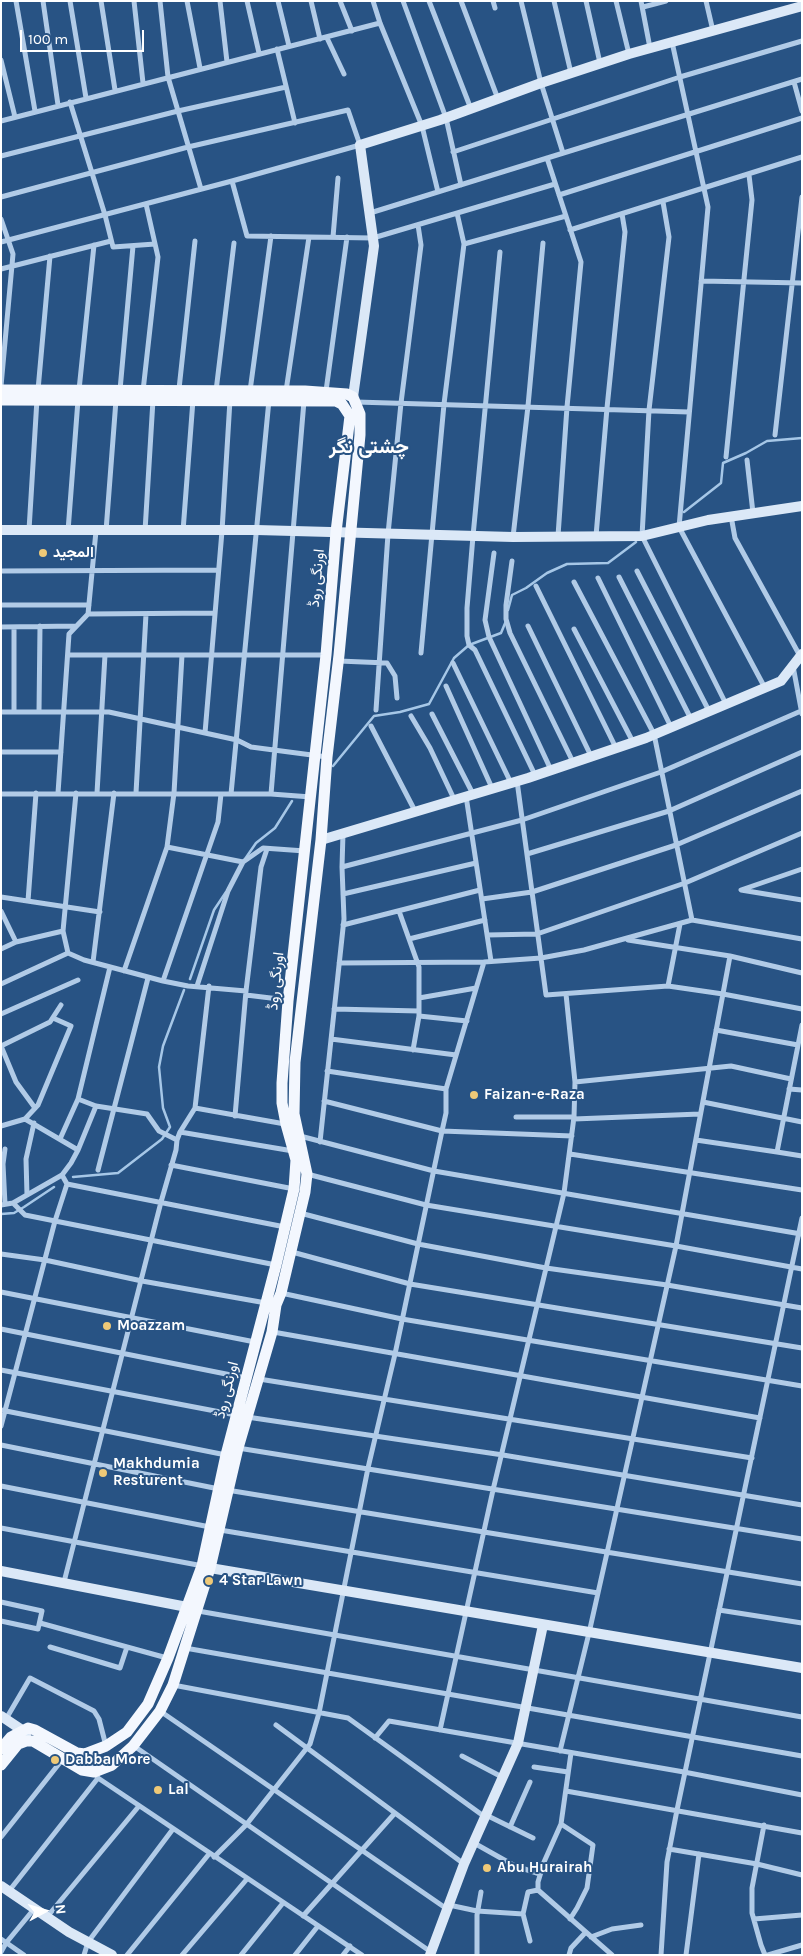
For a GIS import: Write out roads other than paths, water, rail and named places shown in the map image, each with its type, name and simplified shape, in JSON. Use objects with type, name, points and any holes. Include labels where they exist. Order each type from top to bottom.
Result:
[{"type":"main road","name":"اورنگی روڈ","points":[[1,390],[37,395]]},
{"type":"main road","name":"اورنگی روڈ","points":[[118,395],[143,391],[286,391],[336,401],[342,404],[350,416],[336,532],[326,655],[321,757],[321,840],[295,1062],[294,1114],[307,1174],[306,1192],[281,1293],[271,1304],[254,1342],[252,1378]]},
{"type":"main road","name":"اورنگی روڈ","points":[[1,400],[37,395],[79,394],[118,395],[153,400],[270,400],[326,391],[347,394],[354,400],[360,414],[360,435],[338,661],[321,757],[311,797],[288,1000],[282,1102],[297,1167],[294,1189],[276,1265],[271,1304],[272,1332],[252,1378],[242,1416],[226,1455],[224,1489]]},
{"type":"main road","name":"اورنگی روڈ","points":[[85,1754],[106,1746],[127,1732],[148,1704],[192,1609],[206,1567],[224,1489],[238,1448],[242,1416]]},
{"type":"main road","name":"اورنگی روڈ","points":[[96,1775],[112,1765],[134,1746],[160,1711],[173,1685],[185,1648],[192,1609]]},
{"type":"main road","points":[[1,1749],[11,1737],[28,1728],[77,1753],[85,1754]]},
{"type":"main road","points":[[1,1765],[18,1744],[34,1740],[82,1770],[96,1775]]},
{"type":"street","points":[[16,1],[34,111]]},
{"type":"street","points":[[43,1],[58,105]]},
{"type":"street","points":[[70,1],[86,98]]},
{"type":"street","points":[[101,1],[115,90]]},
{"type":"street","points":[[134,1],[143,83]]},
{"type":"street","points":[[160,1],[168,77],[201,190]]},
{"type":"street","points":[[187,1],[200,68]]},
{"type":"street","points":[[220,1],[227,62]]},
{"type":"street","points":[[247,1],[259,54]]},
{"type":"street","points":[[278,1],[289,46]]},
{"type":"street","points":[[311,1],[320,39]]},
{"type":"street","points":[[340,1],[352,30]]},
{"type":"street","points":[[373,1],[380,23],[422,126],[438,192]]},
{"type":"street","points":[[403,1],[446,118],[461,185]]},
{"type":"street","points":[[429,1],[471,109]]},
{"type":"street","points":[[460,1],[498,99]]},
{"type":"street","points":[[493,1],[495,8]]},
{"type":"street","points":[[522,1],[540,83],[563,153]]},
{"type":"street","points":[[554,1],[571,73]]},
{"type":"street","points":[[586,1],[600,64]]},
{"type":"street","points":[[616,1],[628,54]]},
{"type":"street","points":[[650,48],[642,4],[666,1]]},
{"type":"street","points":[[706,1],[713,31]]},
{"type":"street","points":[[1,242],[201,190],[360,145],[446,118],[540,83],[628,54],[802,6]]},
{"type":"street","points":[[1,120],[200,68],[328,38],[380,23]]},
{"type":"street","points":[[328,38],[344,74]]},
{"type":"street","points":[[453,152],[680,77],[802,41]]},
{"type":"street","points":[[672,42],[708,207],[680,527],[765,688]]},
{"type":"street","points":[[277,49],[294,123]]},
{"type":"street","points":[[1,60],[15,117]]},
{"type":"street","points":[[369,213],[802,79]]},
{"type":"street","points":[[794,82],[802,111]]},
{"type":"street","points":[[1,156],[178,111],[286,87]]},
{"type":"street","points":[[70,102],[105,215],[112,247],[155,244]]},
{"type":"street","points":[[1,197],[188,146],[348,110],[360,145]]},
{"type":"street","points":[[559,195],[697,153],[802,118]]},
{"type":"street","name":"اورنگی روڈ","points":[[354,400],[374,246],[360,145]]},
{"type":"street","points":[[570,230],[802,157]]},
{"type":"street","points":[[546,158],[581,262],[567,407],[558,537]]},
{"type":"street","points":[[726,457],[752,200],[748,174]]},
{"type":"street","points":[[333,237],[338,178]]},
{"type":"street","points":[[232,181],[247,236],[373,238],[555,184]]},
{"type":"street","points":[[775,435],[802,197]]},
{"type":"street","points":[[663,202],[669,237],[649,410],[642,536],[726,704]]},
{"type":"street","points":[[143,391],[158,256],[146,204]]},
{"type":"street","points":[[420,652],[444,404],[464,244],[457,213]]},
{"type":"street","points":[[596,536],[625,232],[622,214]]},
{"type":"street","points":[[464,244],[566,216]]},
{"type":"street","points":[[1,219],[13,254],[1,386]]},
{"type":"street","points":[[376,710],[388,534],[401,404],[421,245],[418,224]]},
{"type":"street","points":[[250,391],[271,236]]},
{"type":"street","points":[[286,391],[309,237]]},
{"type":"street","points":[[326,391],[347,237]]},
{"type":"street","points":[[1,269],[111,241]]},
{"type":"street","points":[[178,391],[195,241]]},
{"type":"street","points":[[216,391],[234,243]]},
{"type":"street","points":[[513,537],[528,406],[543,243]]},
{"type":"street","points":[[68,531],[94,245]]},
{"type":"street","points":[[58,793],[69,634],[88,614],[92,570],[101,531],[118,395],[133,246]]},
{"type":"street","points":[[500,252],[467,608],[469,645],[475,650],[535,775]]},
{"type":"street","points":[[29,531],[37,395],[50,256]]},
{"type":"street","points":[[701,281],[802,283]]},
{"type":"street","points":[[271,794],[304,395]]},
{"type":"street","points":[[183,531],[193,399]]},
{"type":"street","points":[[145,531],[153,400]]},
{"type":"street","points":[[205,733],[210,655],[222,530],[230,400]]},
{"type":"street","points":[[232,794],[270,400]]},
{"type":"street","points":[[354,400],[401,404],[607,408],[689,412]]},
{"type":"street","points":[[747,460],[753,513]]},
{"type":"street","points":[[1,530],[257,530],[513,537],[642,536],[731,516],[802,506]]},
{"type":"street","points":[[321,840],[514,782],[616,748],[781,681],[801,655],[735,538],[731,516]]},
{"type":"street","points":[[494,553],[485,620],[489,637],[550,770]]},
{"type":"street","points":[[512,561],[506,605],[506,619],[510,633],[573,762]]},
{"type":"street","points":[[1,570],[218,570]]},
{"type":"street","points":[[637,571],[709,711]]},
{"type":"street","points":[[619,577],[691,719]]},
{"type":"street","points":[[598,578],[671,727]]},
{"type":"street","points":[[574,582],[654,734],[692,920]]},
{"type":"street","points":[[536,586],[616,748]]},
{"type":"street","points":[[1,606],[89,605]]},
{"type":"street","points":[[88,614],[214,614]]},
{"type":"street","points":[[136,793],[146,614]]},
{"type":"street","points":[[39,712],[40,626]]},
{"type":"street","points":[[1,627],[77,626]]},
{"type":"street","points":[[528,626],[591,756]]},
{"type":"street","points":[[14,627],[14,712]]},
{"type":"street","points":[[574,629],[633,742]]},
{"type":"street","points":[[68,655],[326,655]]},
{"type":"street","points":[[97,793],[106,655]]},
{"type":"street","points":[[124,971],[167,847],[174,793],[182,655]]},
{"type":"street","points":[[338,661],[388,663],[395,676],[397,698]]},
{"type":"street","points":[[453,664],[514,782],[522,820],[546,996],[668,986],[802,1009]]},
{"type":"street","points":[[342,867],[522,820],[661,772],[802,713],[800,689],[793,666]]},
{"type":"street","points":[[446,686],[492,788]]},
{"type":"street","points":[[1,712],[102,712],[178,726],[237,740],[251,747],[321,757]]},
{"type":"street","points":[[126,1955],[211,1855],[246,1824],[307,1748],[310,1744],[319,1713],[342,1590],[446,1114],[446,1089],[476,988],[487,962],[487,935],[472,833],[469,795],[432,714]]},
{"type":"street","points":[[411,716],[430,748],[454,799]]},
{"type":"street","points":[[371,726],[415,811]]},
{"type":"street","points":[[1,752],[61,752]]},
{"type":"street","points":[[527,854],[670,811],[802,752]]},
{"type":"street","points":[[482,899],[532,892],[676,845],[802,791]]},
{"type":"street","points":[[28,901],[36,793]]},
{"type":"street","points":[[68,953],[62,931],[76,793]]},
{"type":"street","points":[[93,962],[114,793]]},
{"type":"street","points":[[1,794],[174,793],[271,794],[311,797]]},
{"type":"street","points":[[163,981],[218,822],[221,794]]},
{"type":"street","points":[[320,1142],[343,926],[343,832]]},
{"type":"street","points":[[487,935],[537,934],[684,884],[802,833]]},
{"type":"street","points":[[167,847],[244,862]]},
{"type":"street","points":[[198,986],[228,891],[244,862],[263,848],[305,851]]},
{"type":"street","points":[[235,1116],[246,993],[261,867],[267,849]]},
{"type":"street","points":[[343,894],[476,863]]},
{"type":"street","points":[[802,869],[741,890],[802,900]]},
{"type":"street","points":[[343,926],[480,890]]},
{"type":"street","points":[[1,897],[100,912]]},
{"type":"street","points":[[1,911],[16,942]]},
{"type":"street","points":[[399,911],[417,962],[419,1014],[413,1050]]},
{"type":"street","points":[[409,939],[485,920]]},
{"type":"street","points":[[339,963],[487,962],[541,958],[624,940],[692,920],[802,939]]},
{"type":"street","points":[[668,986],[680,924]]},
{"type":"street","points":[[1,949],[16,942],[62,931]]},
{"type":"street","points":[[624,940],[730,956],[802,973]]},
{"type":"street","points":[[1,984],[68,953],[148,978],[209,986],[288,1000]]},
{"type":"street","points":[[560,1751],[589,1633],[676,1246],[730,956]]},
{"type":"street","points":[[60,1139],[78,1099],[110,967]]},
{"type":"street","points":[[98,1170],[148,978]]},
{"type":"street","points":[[1,1014],[78,980]]},
{"type":"street","points":[[174,1138],[186,1125],[196,1108],[209,986]]},
{"type":"street","points":[[419,998],[476,988]]},
{"type":"street","points":[[440,1730],[484,1532],[564,1193],[574,1118],[575,1082],[566,994]]},
{"type":"street","points":[[35,1108],[16,1082],[1,1046],[50,1022],[61,1006]]},
{"type":"street","points":[[334,1009],[419,1014],[466,1021]]},
{"type":"street","points":[[1,1126],[24,1119],[38,1104],[71,1026],[53,1018]]},
{"type":"street","points":[[777,1152],[791,1079],[799,1051],[798,1045],[802,1025]]},
{"type":"street","points":[[716,1030],[798,1045]]},
{"type":"street","points":[[331,1039],[456,1055]]},
{"type":"street","points":[[575,1082],[731,1066],[791,1079]]},
{"type":"street","points":[[327,1071],[446,1089]]},
{"type":"street","points":[[789,1089],[802,1090]]},
{"type":"street","points":[[78,1099],[96,1106],[147,1114],[159,1131],[174,1138]]},
{"type":"street","points":[[324,1101],[442,1131],[572,1136]]},
{"type":"street","points":[[702,1102],[802,1122]]},
{"type":"street","points":[[5,1149],[3,1205],[15,1205],[27,1195],[62,1175],[78,1150],[96,1106]]},
{"type":"street","points":[[196,1108],[286,1124]]},
{"type":"street","points":[[516,1117],[574,1118],[700,1114]]},
{"type":"street","points":[[24,1119],[78,1150]]},
{"type":"street","points":[[27,1195],[26,1159],[34,1124]]},
{"type":"street","points":[[180,1132],[294,1151]]},
{"type":"street","points":[[298,1136],[434,1171],[800,1234]]},
{"type":"street","points":[[64,1582],[176,1150],[174,1138]]},
{"type":"street","points":[[696,1140],[802,1156]]},
{"type":"street","points":[[570,1154],[802,1190]]},
{"type":"street","points":[[171,1165],[294,1189]]},
{"type":"street","points":[[307,1174],[426,1205],[676,1246],[802,1269]]},
{"type":"street","points":[[1,1426],[3,1411],[55,1221],[67,1184],[62,1175]]},
{"type":"street","points":[[67,1184],[285,1227]]},
{"type":"street","points":[[15,1205],[25,1215],[276,1265]]},
{"type":"street","points":[[300,1213],[418,1244],[546,1268],[667,1285],[802,1308]]},
{"type":"street","points":[[661,1955],[669,1849],[699,1699],[802,1218]]},
{"type":"street","points":[[292,1252],[410,1284],[802,1348]]},
{"type":"street","points":[[1,1254],[45,1260],[142,1281],[271,1304]]},
{"type":"street","points":[[1,1292],[35,1297],[132,1319],[254,1342]]},
{"type":"street","points":[[281,1293],[402,1319],[802,1386]]},
{"type":"street","points":[[1,1329],[252,1378],[752,1458]]},
{"type":"street","points":[[272,1332],[760,1418]]},
{"type":"street","points":[[1,1370],[242,1416],[503,1455],[802,1505]]},
{"type":"street","points":[[3,1411],[226,1455]]},
{"type":"street","points":[[1,1445],[224,1489],[802,1584]]},
{"type":"street","points":[[238,1448],[802,1539]]},
{"type":"street","points":[[1,1486],[215,1529],[598,1593]]},
{"type":"street","points":[[1,1528],[206,1567],[802,1668]]},
{"type":"street","points":[[1,1571],[334,1635],[802,1717]]},
{"type":"street","points":[[1,1602],[42,1611],[38,1629],[1,1620]]},
{"type":"street","points":[[719,1610],[802,1623]]},
{"type":"street","points":[[40,1623],[168,1658]]},
{"type":"street","points":[[134,1746],[431,1954],[464,1864],[518,1744],[543,1625]]},
{"type":"street","points":[[50,1647],[120,1668],[127,1647]]},
{"type":"street","points":[[185,1648],[692,1735],[802,1756]]},
{"type":"street","points":[[30,1741],[22,1730],[3,1717],[30,1678],[94,1711],[99,1719],[106,1746]]},
{"type":"street","points":[[173,1685],[348,1718],[485,1816],[532,1838]]},
{"type":"street","points":[[160,1711],[273,1790],[448,1907],[523,1914]]},
{"type":"street","points":[[375,1738],[389,1721],[684,1772],[802,1795]]},
{"type":"street","points":[[276,1725],[464,1864]]},
{"type":"street","points":[[538,1890],[544,1862],[561,1824],[571,1753]]},
{"type":"street","points":[[85,1754],[96,1775],[211,1855],[362,1955]]},
{"type":"street","points":[[462,1756],[502,1777]]},
{"type":"street","points":[[1,1837],[63,1759]]},
{"type":"street","points":[[534,1767],[568,1772]]},
{"type":"street","points":[[96,1775],[5,1889],[46,1917],[112,1955]]},
{"type":"street","points":[[510,1827],[530,1782]]},
{"type":"street","points":[[566,1790],[802,1833]]},
{"type":"street","points":[[46,1917],[139,1806]]},
{"type":"street","points":[[303,1916],[395,1813]]},
{"type":"street","points":[[561,1824],[593,1846],[587,1888],[578,1908],[570,1919]]},
{"type":"street","points":[[764,1825],[752,1888],[752,1912],[760,1945],[766,1955],[802,1945]]},
{"type":"street","points":[[84,1955],[88,1942],[173,1829]]},
{"type":"street","points":[[474,1842],[515,1866],[540,1874]]},
{"type":"street","points":[[669,1849],[756,1864],[802,1875]]},
{"type":"street","points":[[686,1955],[699,1854]]},
{"type":"street","points":[[182,1955],[247,1879]]},
{"type":"street","points":[[538,1890],[612,1955]]},
{"type":"street","points":[[530,1941],[523,1914],[528,1892],[538,1890]]},
{"type":"street","points":[[477,1955],[478,1911],[481,1892]]},
{"type":"street","points":[[241,1955],[283,1903]]},
{"type":"street","points":[[1,1952],[4,1941],[34,1909]]},
{"type":"street","points":[[754,1919],[802,1915]]},
{"type":"street","points":[[591,1937],[612,1929],[641,1925]]},
{"type":"street","points":[[295,1955],[318,1926]]},
{"type":"street","points":[[570,1955],[571,1948],[585,1933]]},
{"type":"street","points":[[4,1941],[24,1955]]},
{"type":"street","points":[[343,1955],[350,1946]]},
{"type":"waterway","points":[[684,512],[721,483],[723,463],[767,441],[802,438]]},
{"type":"waterway","points":[[508,610],[512,595],[526,588],[547,573],[567,564],[608,563],[636,542]]},
{"type":"waterway","points":[[333,766],[374,716],[400,712],[429,704],[454,658],[469,645],[501,633],[506,621]]},
{"type":"waterway","points":[[245,859],[256,843],[275,828],[292,801]]},
{"type":"waterway","points":[[190,979],[214,910],[226,892]]},
{"type":"waterway","points":[[73,1177],[118,1173],[162,1139],[170,1127],[163,1108],[159,1067],[163,1046],[184,990]]},
{"type":"waterway","points":[[1,1214],[14,1213],[54,1187]]},
{"type":"place","name":"المجید","points":[[43,553]]},
{"type":"place","name":"Faizan-e-Raza","points":[[474,1095]]},
{"type":"place","name":"Moazzam","points":[[107,1326]]},
{"type":"place","name":"Makhdumia Resturent","points":[[103,1473]]},
{"type":"place","name":"4 Star Lawn","points":[[209,1581]]},
{"type":"place","name":"Dabba More","points":[[55,1760]]},
{"type":"place","name":"Lal","points":[[158,1790]]},
{"type":"place","name":"Abu Hurairah","points":[[487,1868]]},
{"type":"district","name":"چشتی نگر","points":[[369,447]]}]
